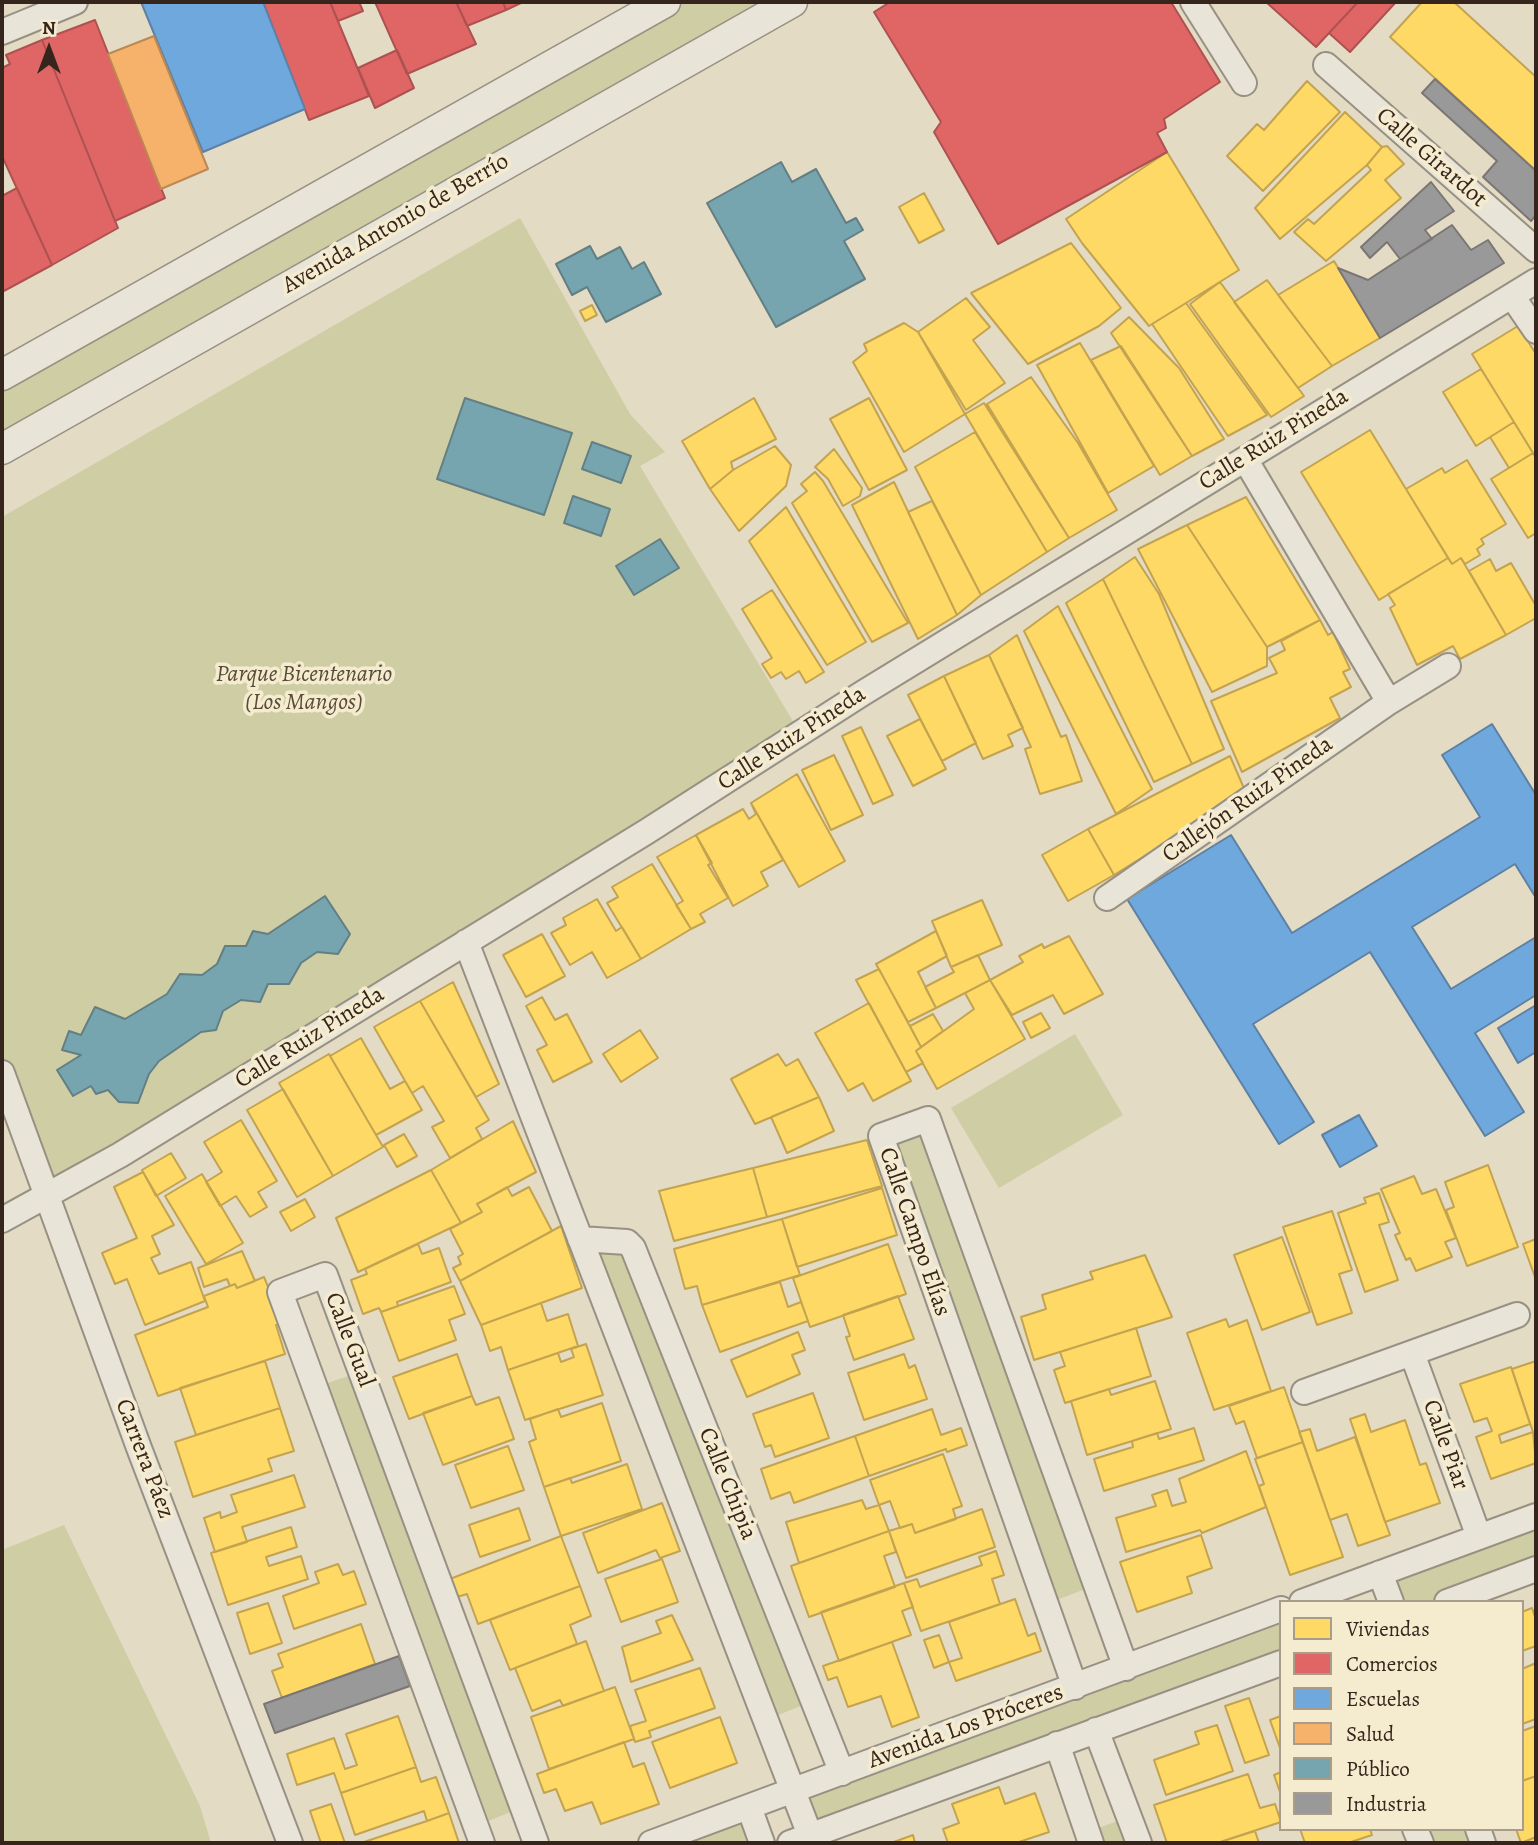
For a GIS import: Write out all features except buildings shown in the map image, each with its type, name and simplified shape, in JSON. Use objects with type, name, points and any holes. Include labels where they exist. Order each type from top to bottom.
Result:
[{"type":"street","points":[[2,32],[75,2]]},
{"type":"street","points":[[4,370],[664,2]]},
{"type":"street","name":"Avenida Antonio de Berrío","points":[[2,449],[792,2]]},
{"type":"street","points":[[1193,2],[1244,83]]},
{"type":"street","name":"Calle Girardot","points":[[1326,65],[1536,250]]},
{"type":"street","name":"Calle Ruiz Pineda","points":[[2,1220],[120,1155],[646,832],[863,693],[1536,281]]},
{"type":"street","points":[[1511,296],[1536,331]]},
{"type":"street","points":[[1245,459],[1389,702]]},
{"type":"street","name":"Callejón Ruiz Pineda","points":[[1107,898],[1389,702],[1448,666]]},
{"type":"street","name":"Calle Chipia","points":[[466,942],[794,1791],[804,1841]]},
{"type":"street","name":"Carrera Páez","points":[[2,1073],[139,1448],[290,1843]]},
{"type":"street","name":"Calle Campo Elías","points":[[1075,1687],[881,1136],[928,1119],[1126,1668]]},
{"type":"street","name":"Calle Chipia","points":[[580,1239],[627,1242],[633,1248],[842,1773]]},
{"type":"street","name":"Calle Gual","points":[[482,1843],[280,1292],[325,1275],[537,1843]]},
{"type":"street","points":[[1304,1392],[1517,1315]]},
{"type":"street","name":"Calle Piar","points":[[1412,1353],[1479,1537]]},
{"type":"street","points":[[1327,1597],[1380,1573],[1536,1516]]},
{"type":"street","points":[[1452,1600],[1536,1569]]},
{"type":"street","points":[[1380,1573],[1390,1600]]},
{"type":"street","name":"Avenida Los Próceres","points":[[651,1843],[1279,1610]]},
{"type":"street","name":"Avenida Los Próceres","points":[[804,1841],[1279,1663]]},
{"type":"street","points":[[1096,1730],[1139,1843]]},
{"type":"street","points":[[1057,1744],[1091,1843]]},
{"type":"street","points":[[749,1808],[762,1843]]},
{"type":"green space","points":[[665,2],[792,2],[2,449],[2,375]]},
{"type":"green space","name":"Parque Bicentenario (Los Mangos)","points":[[520,218],[630,414],[665,452],[640,466],[800,733],[47,1196],[2,1073],[2,517]]},
{"type":"green space","points":[[1075,1034],[1123,1115],[999,1188],[951,1108]]},
{"type":"green space","points":[[928,1119],[1096,1585],[1046,1604],[881,1136]]},
{"type":"green space","points":[[580,1239],[633,1248],[813,1701],[766,1720]]},
{"type":"green space","points":[[361,1372],[523,1807],[476,1826],[315,1387]]},
{"type":"green space","points":[[1536,1516],[1536,1569],[1452,1600],[1390,1600],[1380,1573]]},
{"type":"green space","points":[[64,1525],[200,1806],[211,1843],[2,1843],[2,1550]]},
{"type":"green space","points":[[1279,1610],[1279,1664],[810,1836],[794,1791]]},
{"type":"green space","points":[[749,1807],[762,1843],[651,1843]]},
{"type":"green space","points":[[1129,1817],[1139,1843],[1091,1843],[1087,1832]]},
{"type":"green space","points":[[1416,1831],[1479,1831],[1483,1843],[1421,1843]]}]
